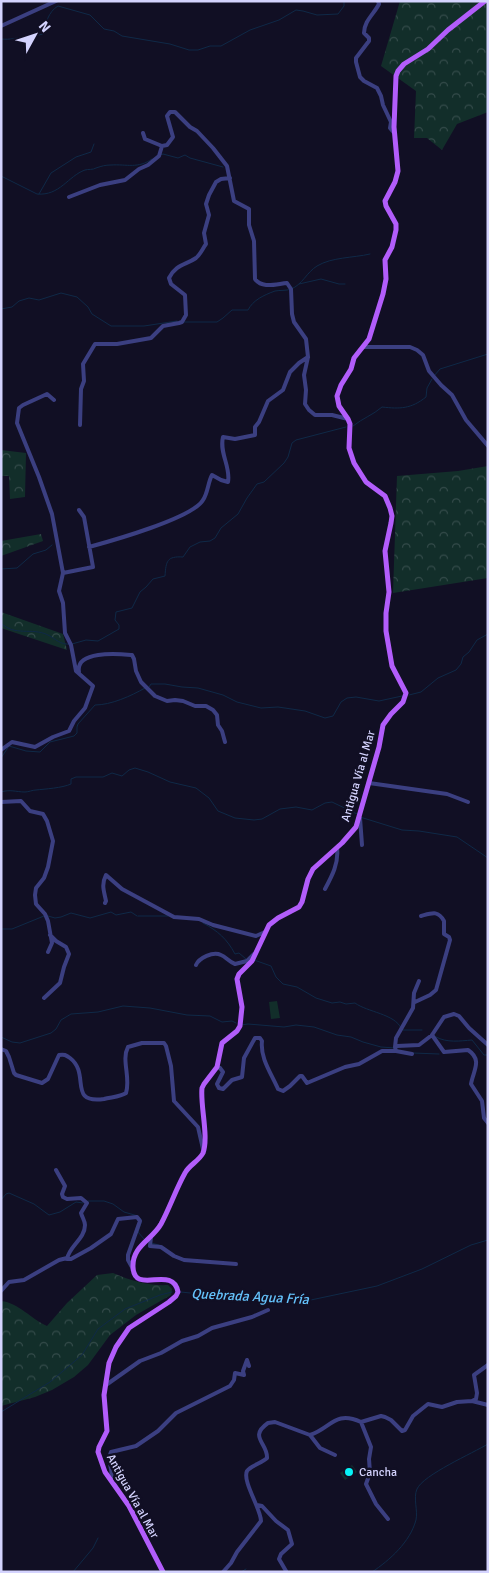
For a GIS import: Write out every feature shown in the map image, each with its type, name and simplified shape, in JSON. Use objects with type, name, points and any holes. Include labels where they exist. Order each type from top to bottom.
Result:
[{"type":"main road","name":"Antigua Vía al Mar","points":[[203,1151],[202,1088],[217,1067],[222,1043],[233,1035],[240,1026],[242,1007],[237,979],[239,974],[252,961],[269,926],[278,918],[299,907],[315,867],[352,833],[369,783],[383,725],[403,702],[406,693],[390,660],[386,631],[389,592],[385,551],[392,516],[385,496],[361,476],[352,460],[348,442],[350,424],[339,406],[337,396],[341,385],[351,369],[354,358],[364,347],[374,328],[385,284],[385,260],[396,238],[396,224],[385,201],[398,171],[395,134],[396,81],[398,71],[404,64],[428,49],[448,30],[485,1]]},
{"type":"main road","points":[[133,1269],[136,1250],[159,1226],[185,1173],[203,1151]]},
{"type":"main road","name":"Antigua Vía al Mar","points":[[133,1269],[136,1277],[142,1280],[163,1279],[172,1281],[178,1292],[169,1302],[134,1324],[124,1334],[111,1359],[106,1385],[107,1431],[98,1447],[98,1452],[102,1465],[129,1506],[163,1572]]},
{"type":"street","points":[[1,26],[56,1]]},
{"type":"street","points":[[378,1],[379,4],[376,11],[364,26],[364,33],[369,38],[369,41],[356,58],[356,62],[360,77],[377,88],[391,122],[390,128],[395,134]]},
{"type":"street","points":[[143,133],[145,139],[162,146],[167,145],[173,139],[167,116],[170,112],[175,112],[214,148],[227,166],[234,201],[249,208],[250,211],[249,225],[254,241],[255,279],[262,285],[286,283],[289,284],[291,289],[292,318],[306,339],[308,357],[304,375],[305,404],[315,414],[332,415],[348,419]]},
{"type":"street","points":[[69,197],[91,187],[127,179],[158,156],[162,146]]},
{"type":"street","points":[[80,425],[81,389],[84,381],[83,364],[95,344],[117,344],[151,338],[163,326],[179,323],[184,319],[186,315],[185,295],[171,284],[169,278],[172,271],[197,257],[206,244],[204,233],[209,215],[206,204],[209,195],[216,182],[230,178]]},
{"type":"street","points":[[364,347],[410,347],[417,350],[423,355],[429,371],[452,395],[466,420],[488,446]]},
{"type":"street","points":[[89,548],[140,532],[187,512],[203,502],[212,475],[228,482],[221,446],[223,437],[235,439],[255,435],[255,428],[260,422],[268,401],[283,390],[290,372],[308,357]]},
{"type":"street","points":[[1,750],[12,742],[30,747],[38,746],[53,737],[69,731],[74,721],[85,708],[94,686],[76,670],[71,645],[65,633],[63,605],[59,594],[63,574],[52,514],[17,423],[19,408],[22,405],[47,394],[54,400]]},
{"type":"street","points":[[63,574],[92,568],[84,517],[78,510]]},
{"type":"street","points":[[79,674],[78,668],[80,664],[95,655],[132,655],[138,678],[155,696],[167,701],[183,701],[195,706],[206,706],[213,710],[217,715],[218,725],[225,742]]},
{"type":"street","points":[[369,783],[447,794],[468,802]]},
{"type":"street","points":[[1,802],[21,801],[30,811],[43,814],[47,821],[52,841],[50,860],[44,878],[36,888],[35,895],[36,904],[47,917],[52,943],[48,952]]},
{"type":"street","points":[[360,814],[362,845]]},
{"type":"street","points":[[325,889],[334,872],[338,855],[337,848]]},
{"type":"street","points":[[105,903],[103,881],[106,875],[122,889],[174,916],[199,919],[213,925],[256,936],[265,932]]},
{"type":"street","points":[[415,1002],[430,996],[436,990],[450,940],[444,934],[444,920],[439,914],[434,912],[421,916]]},
{"type":"street","points":[[44,998],[60,983],[69,954],[66,947],[56,941],[49,933]]},
{"type":"street","points":[[196,965],[200,958],[216,953],[234,964],[248,961],[256,953]]},
{"type":"street","points":[[395,1049],[396,1038],[413,1008],[415,1002],[414,993],[420,981]]},
{"type":"street","points":[[217,1067],[222,1072],[217,1084],[219,1088],[223,1089],[232,1080],[242,1077],[246,1054],[254,1038],[260,1038],[262,1041],[263,1058],[278,1089],[283,1091],[300,1076],[307,1083],[360,1064],[382,1051],[395,1049],[402,1045],[418,1046],[432,1035],[444,1017],[455,1014],[488,1045]]},
{"type":"street","points":[[432,1035],[444,1052],[471,1051],[476,1067],[471,1084],[482,1101],[484,1118],[488,1123]]},
{"type":"street","points":[[1,1049],[6,1051],[9,1056],[14,1073],[42,1083],[48,1079],[59,1055],[66,1056],[74,1061],[79,1068],[83,1094],[88,1099],[94,1100],[126,1093],[128,1082],[126,1052],[128,1048],[142,1043],[164,1043],[171,1066],[174,1100],[198,1127],[203,1151]]},
{"type":"street","points":[[395,1049],[412,1054]]},
{"type":"street","points":[[56,1170],[65,1186],[63,1197],[67,1200],[81,1198],[87,1203],[81,1214],[85,1221],[84,1231],[67,1258]]},
{"type":"street","points":[[1,1291],[9,1282],[24,1280],[58,1260],[70,1259],[92,1248],[111,1234],[118,1219],[137,1217],[140,1221],[128,1255],[128,1260],[133,1269]]},
{"type":"street","points":[[152,1235],[150,1246],[161,1247],[184,1260],[236,1264]]},
{"type":"street","points":[[106,1385],[140,1362],[160,1354],[182,1341],[198,1336],[212,1328],[252,1317],[268,1310]]},
{"type":"street","points":[[111,1479],[109,1456],[111,1452],[136,1446],[158,1432],[176,1413],[232,1385],[235,1373],[244,1375],[242,1371],[247,1360],[249,1366]]},
{"type":"street","points":[[472,1401],[476,1399],[478,1393],[474,1375],[488,1365]]},
{"type":"street","points":[[310,1435],[341,1417],[361,1422],[381,1416],[390,1420],[399,1430],[403,1431],[414,1416],[428,1404],[442,1407],[456,1402],[472,1401],[488,1405]]},
{"type":"street","points":[[223,1572],[261,1522],[261,1515],[247,1482],[246,1474],[248,1470],[267,1458],[267,1451],[259,1438],[261,1429],[265,1424],[272,1422],[310,1435],[320,1448],[335,1455]]},
{"type":"street","points":[[361,1422],[371,1447],[369,1459],[370,1474],[366,1484],[376,1504],[388,1519]]},
{"type":"street","points":[[257,1505],[262,1506],[276,1521],[288,1530],[292,1544],[281,1554],[279,1559],[286,1571]]},
{"type":"green space","points":[[400,1],[488,1],[488,112],[457,124],[442,150],[427,138],[414,138],[416,91],[381,66]]},
{"type":"green space","points":[[1,450],[26,453],[25,497],[10,499],[9,476],[1,476]]},
{"type":"green space","points":[[488,466],[488,578],[393,593],[397,476],[458,471]]},
{"type":"green space","points":[[41,534],[43,541],[1,556],[1,541]]},
{"type":"green space","points":[[1,612],[63,634],[67,650],[1,628]]},
{"type":"green space","points":[[277,1001],[280,1018],[271,1019],[269,1002]]},
{"type":"green space","points":[[113,1273],[140,1282],[168,1285],[172,1289],[171,1295],[136,1315],[110,1335],[88,1365],[74,1377],[52,1390],[35,1397],[1,1406],[1,1301],[14,1305],[47,1326],[67,1303],[97,1275]]},
{"type":"green space","name":"Cancha","points":[[352,1465],[357,1472],[345,1480],[340,1473]]},
{"type":"waterway","points":[[1,39],[43,34],[46,22],[58,6],[90,15],[104,29],[114,31],[122,36],[170,44],[189,50],[198,50],[210,46],[221,46],[250,30],[279,20],[296,10],[317,15],[338,14],[344,6],[344,1]]},
{"type":"waterway","points":[[39,194],[51,173],[76,157],[91,152],[94,144]]},
{"type":"waterway","points":[[160,155],[178,158],[185,155],[223,167]]},
{"type":"waterway","points":[[1,176],[37,194],[45,194],[58,189],[85,170],[107,165],[137,165],[152,159]]},
{"type":"waterway","points":[[183,322],[217,322],[232,310],[248,310],[250,306],[267,294],[295,287],[313,269],[323,263],[370,254]]},
{"type":"waterway","points":[[299,284],[321,279],[345,284]]},
{"type":"waterway","points":[[1,309],[12,307],[19,301],[29,298],[39,300],[61,293],[77,297],[88,307],[92,314],[111,326],[144,326],[177,321]]},
{"type":"waterway","points":[[434,376],[440,369],[488,354]]},
{"type":"waterway","points":[[353,426],[382,407],[405,407],[421,401],[426,397],[427,388],[432,379]]},
{"type":"waterway","points":[[72,644],[86,640],[98,641],[119,629],[119,625],[115,620],[116,612],[132,608],[140,592],[153,579],[165,576],[168,560],[174,557],[183,557],[190,547],[215,538],[221,528],[238,514],[257,484],[264,482],[284,463],[292,443],[296,440],[346,427]]},
{"type":"waterway","points":[[1,569],[17,568],[33,554],[46,550],[52,545]]},
{"type":"waterway","points":[[1,623],[12,630],[42,633],[61,643],[70,644]]},
{"type":"waterway","points":[[409,695],[421,692],[438,678],[456,670],[461,664],[463,657],[477,640],[488,634]]},
{"type":"waterway","points":[[149,687],[151,684],[165,684],[198,688],[223,695],[237,702],[261,708],[278,707],[305,711],[325,718],[333,716],[341,702],[347,698],[356,697],[379,701],[402,696]]},
{"type":"waterway","points":[[1,758],[9,746],[26,751],[40,752],[50,742],[74,736],[77,733],[78,724],[95,705],[121,699],[145,688]]},
{"type":"waterway","points":[[1,792],[26,792],[54,788],[71,784],[71,779],[76,777],[103,777],[112,773],[122,776],[135,768],[170,782],[196,788],[209,798],[218,811],[235,818],[262,819],[280,809],[296,807],[312,810],[325,803],[332,802],[357,814]]},
{"type":"waterway","points":[[360,817],[402,830],[457,837],[488,858]]},
{"type":"waterway","points":[[48,916],[55,918],[71,913],[90,918],[111,912],[116,915],[131,912],[137,916]]},
{"type":"waterway","points":[[1,929],[12,929],[44,916]]},
{"type":"waterway","points":[[138,916],[168,916]]},
{"type":"waterway","points":[[203,923],[222,936],[235,954],[239,953],[246,959]]},
{"type":"waterway","points":[[254,960],[271,966],[276,977],[283,984],[297,987],[316,998],[332,1003],[355,1003],[393,1019],[401,1028]]},
{"type":"waterway","points":[[1,1037],[20,1043],[51,1033],[56,1029],[61,1020],[71,1014],[98,1012],[123,1006],[150,1008],[187,1015],[210,1016],[222,1022],[232,1021],[236,1023]]},
{"type":"waterway","points":[[241,1025],[284,1027],[296,1025],[314,1027],[381,1047],[395,1048]]},
{"type":"waterway","points":[[403,1030],[422,1030]]},
{"type":"waterway","points":[[436,1037],[449,1041],[472,1040],[484,1055],[488,1055]]},
{"type":"waterway","points":[[413,1053],[439,1054]]},
{"type":"waterway","points":[[1,1200],[9,1193],[34,1204],[49,1215],[60,1212],[76,1202],[83,1203]]},
{"type":"waterway","points":[[88,1201],[104,1201],[113,1204],[124,1212],[138,1216],[141,1219],[138,1232],[144,1239]]},
{"type":"waterway","name":"Quebrada Agua Fría","points":[[181,1292],[236,1298],[306,1301],[377,1286],[422,1269],[471,1245],[488,1240]]},
{"type":"waterway","points":[[151,1243],[159,1245]]},
{"type":"waterway","name":"Quebrada Agua Fría","points":[[1,1412],[50,1382],[82,1355],[98,1329],[125,1309],[172,1292]]},
{"type":"waterway","points":[[372,1572],[386,1562],[409,1536],[416,1520],[415,1500],[417,1489],[421,1483],[438,1471],[488,1444]]},
{"type":"waterway","points":[[73,1572],[93,1548],[98,1538]]},
{"type":"waterway","points":[[241,1572],[246,1569]]},
{"type":"place","name":"Cancha","points":[[349,1472]]}]
